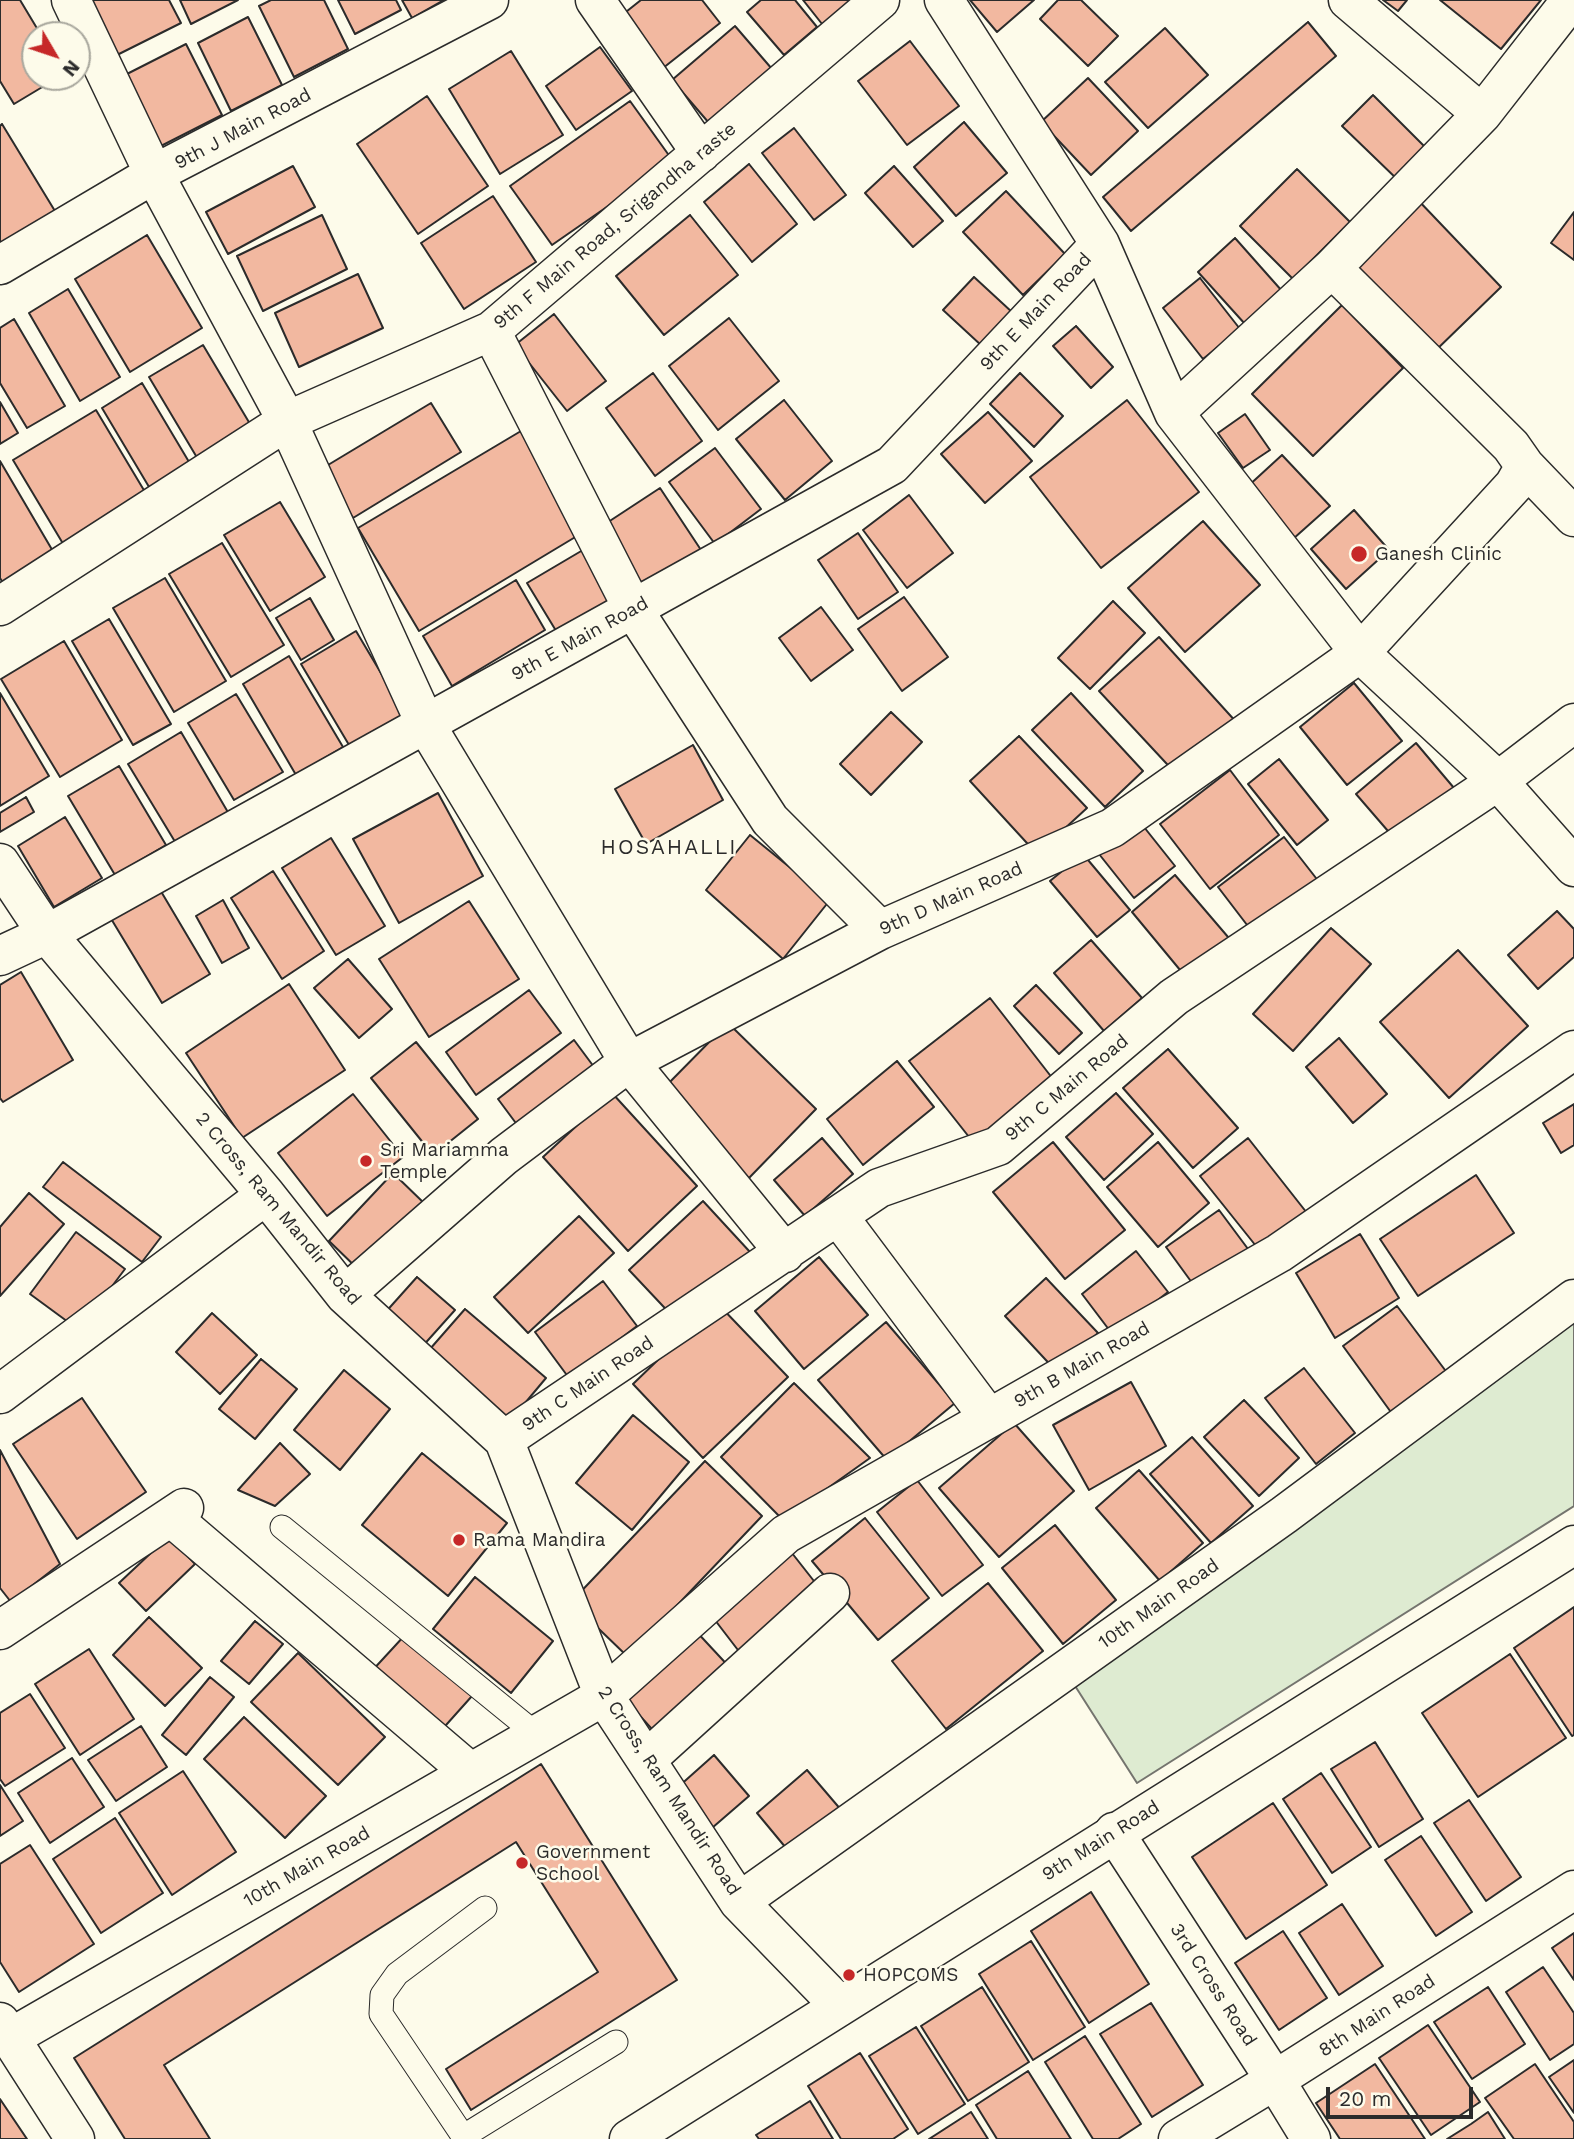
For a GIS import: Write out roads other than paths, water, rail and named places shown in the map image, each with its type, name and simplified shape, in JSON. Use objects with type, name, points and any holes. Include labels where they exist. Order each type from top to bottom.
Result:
[{"type":"street","points":[[71,0],[154,174],[287,421],[426,725],[629,1062],[785,1253]]},
{"type":"street","name":"9th J Main Road","points":[[0,265],[154,174],[489,0]]},
{"type":"street","points":[[595,0],[701,153]]},
{"type":"street","name":"9th F Main Road, Srigandha raste","points":[[0,606],[287,421],[491,331],[880,0]]},
{"type":"street","points":[[944,0],[1100,244],[1174,413],[1360,653],[1498,781],[1574,867]]},
{"type":"street","points":[[1348,0],[1482,114]]},
{"type":"street","points":[[1174,413],[1332,268],[1482,114],[1571,0]]},
{"type":"street","name":"9th E Main Road","points":[[0,956],[47,934],[892,465],[1100,244]]},
{"type":"street","points":[[1332,268],[1511,446],[1525,467],[1574,517]]},
{"type":"street","points":[[491,331],[633,609],[769,820],[880,930]]},
{"type":"street","name":"9th D Main Road","points":[[345,1295],[504,1156],[629,1062],[880,930],[1112,828],[1360,653],[1514,485],[1525,467]]},
{"type":"street","name":"9th C Main Road","points":[[504,1440],[879,1188],[998,1146],[1174,997],[1498,781],[1574,723]]},
{"type":"street","name":"2 Cross, Ram Mandir Road","points":[[0,863],[47,934],[267,1195],[345,1295],[504,1440],[604,1696],[739,1902],[840,2006]]},
{"type":"street","name":"9th B Main Road","points":[[604,1696],[786,1534],[1279,1253],[1574,1050]]},
{"type":"street","points":[[0,1394],[267,1195]]},
{"type":"street","points":[[838,1216],[989,1418]]},
{"type":"street","name":"10th Main Road","points":[[739,1902],[1273,1523],[1574,1299]]},
{"type":"street","points":[[0,1630],[178,1513],[470,1772]]},
{"type":"street","name":"9th Main Road","points":[[629,2139],[1574,1545]]},
{"type":"street","points":[[646,1760],[830,1593]]},
{"type":"street","name":"10th Main Road","points":[[5,2030],[604,1696]]},
{"type":"street","name":"3rd Cross Road","points":[[1114,1832],[1311,2139]]},
{"type":"street","name":"8th Main Road","points":[[1178,2139],[1574,1890]]},
{"type":"street","points":[[5,2030],[75,2139]]},
{"type":"lane","points":[[282,1527],[536,1734]]},
{"type":"lane","points":[[485,1908],[397,1974],[382,1995],[381,2014],[465,2138],[616,2042]]},
{"type":"place","name":"Ganesh Clinic","points":[[1359,554]]},
{"type":"place","name":"Sri Mariamma Temple","points":[[366,1161]]},
{"type":"place","name":"Rama Mandira","points":[[459,1540]]},
{"type":"place","name":"Government School","points":[[522,1863]]},
{"type":"place","name":"HOPCOMS","points":[[849,1975]]},
{"type":"district","name":"HOSAHALLI","points":[[669,848]]}]
